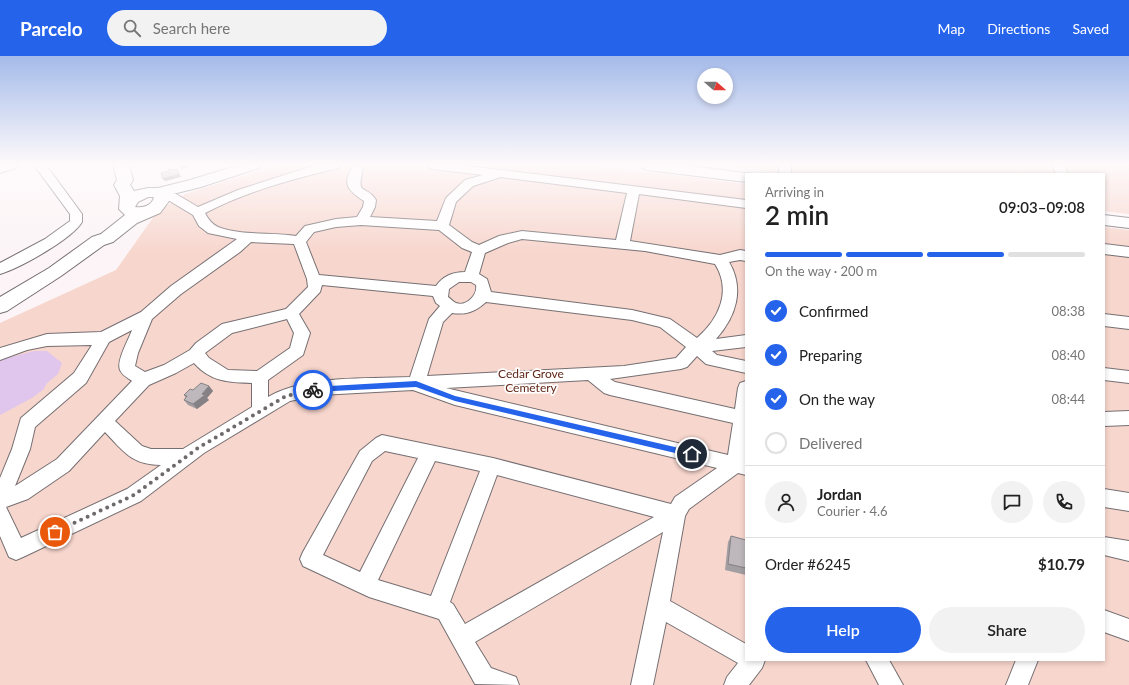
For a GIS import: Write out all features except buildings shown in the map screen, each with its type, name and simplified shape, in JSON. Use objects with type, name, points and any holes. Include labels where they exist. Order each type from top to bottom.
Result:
[{"type":"main road","points":[[127,194],[127,205]]},
{"type":"main road","points":[[150,194],[157,200]]},
{"type":"main road","points":[[0,306],[43,280],[98,241],[107,238],[130,219],[157,200],[170,194]]},
{"type":"main road","points":[[98,241],[101,236],[116,222],[127,205],[138,195],[157,200]]},
{"type":"main road","points":[[1105,220],[1129,223]]},
{"type":"lane","points":[[0,269],[43,246],[66,231],[76,222],[76,214],[62,194]]},
{"type":"lane","points":[[198,212],[217,201],[236,194]]},
{"type":"lane","points":[[361,221],[369,207],[370,200],[362,194]]},
{"type":"lane","points":[[442,226],[450,201],[457,194]]},
{"type":"lane","points":[[622,245],[633,194]]},
{"type":"lane","points":[[669,194],[745,204]]},
{"type":"lane","points":[[157,200],[198,212],[204,223],[213,230],[248,238],[299,241]]},
{"type":"lane","points":[[299,241],[310,230],[336,223],[361,221],[442,226],[467,245],[479,250],[504,239],[522,235],[645,247],[720,260],[740,255],[745,256]]},
{"type":"lane","points":[[0,354],[21,346],[55,339],[82,340],[104,338],[146,316],[176,290],[235,249],[248,238]]},
{"type":"lane","points":[[0,505],[63,465],[143,380],[170,369],[196,354],[201,347],[227,328],[291,314],[315,288],[314,279],[299,241]]},
{"type":"lane","points":[[1105,249],[1125,252],[1129,265]]},
{"type":"lane","points":[[471,277],[479,250]]},
{"type":"lane","points":[[104,338],[80,378],[27,423],[21,449],[0,505],[16,550],[134,495],[187,457],[286,396],[320,388],[624,372],[681,363],[688,354],[713,334],[730,307],[729,276],[720,260]]},
{"type":"lane","points":[[464,277],[471,277],[482,284],[484,288],[483,296],[477,303],[464,308],[450,306],[441,299],[440,292],[445,284],[450,280],[464,277]]},
{"type":"lane","points":[[314,279],[440,292]]},
{"type":"lane","points":[[483,296],[632,315],[665,323],[712,360],[745,368]]},
{"type":"lane","points":[[416,384],[436,319],[450,306]]},
{"type":"lane","points":[[196,354],[203,362],[225,376],[260,377],[297,351],[302,333],[291,314]]},
{"type":"lane","points":[[143,380],[127,368],[130,353],[146,316]]},
{"type":"lane","points":[[1105,320],[1129,323]]},
{"type":"lane","points":[[697,347],[745,341]]},
{"type":"lane","points":[[591,374],[610,388],[744,419]]},
{"type":"lane","points":[[1105,374],[1129,377]]},
{"type":"lane","points":[[260,377],[260,411]]},
{"type":"lane","points":[[416,384],[455,398],[741,466]]},
{"type":"lane","points":[[741,466],[745,404]]},
{"type":"lane","points":[[1105,419],[1129,418]]},
{"type":"lane","points":[[104,421],[136,452],[151,457],[187,457]]},
{"type":"lane","points":[[508,685],[483,676],[446,611],[366,585],[310,559],[366,456],[382,443],[551,479],[676,514]]},
{"type":"lane","points":[[366,585],[430,452]]},
{"type":"lane","points":[[437,608],[491,466]]},
{"type":"lane","points":[[642,685],[660,606],[676,514],[682,503],[741,466]]},
{"type":"lane","points":[[1105,498],[1129,502]]},
{"type":"lane","points":[[461,638],[676,514]]},
{"type":"lane","points":[[1105,546],[1129,551]]},
{"type":"lane","points":[[660,606],[745,655]]},
{"type":"lane","points":[[1105,621],[1129,630]]},
{"type":"lane","points":[[735,685],[752,661]]},
{"type":"lane","points":[[878,661],[892,685]]},
{"type":"lane","points":[[1017,685],[1027,661]]},
{"type":"green space","name":"Cedar Grove Cemetery","points":[[184,194],[745,194],[745,661],[1105,661],[1105,227],[1129,230],[1129,685],[0,685],[0,323],[116,270],[157,212]]},
{"type":"green space","points":[[1105,194],[1129,194],[1129,214],[1105,211]]},
{"type":"shaded area","points":[[34,351],[47,351],[62,363],[58,374],[46,384],[44,389],[32,398],[0,415],[0,360]]},
{"type":"way so far","points":[[55,532],[134,495],[198,448],[286,396],[313,390]]},
{"type":"route","points":[[313,390],[320,388],[416,384],[455,398],[692,454]]}]
